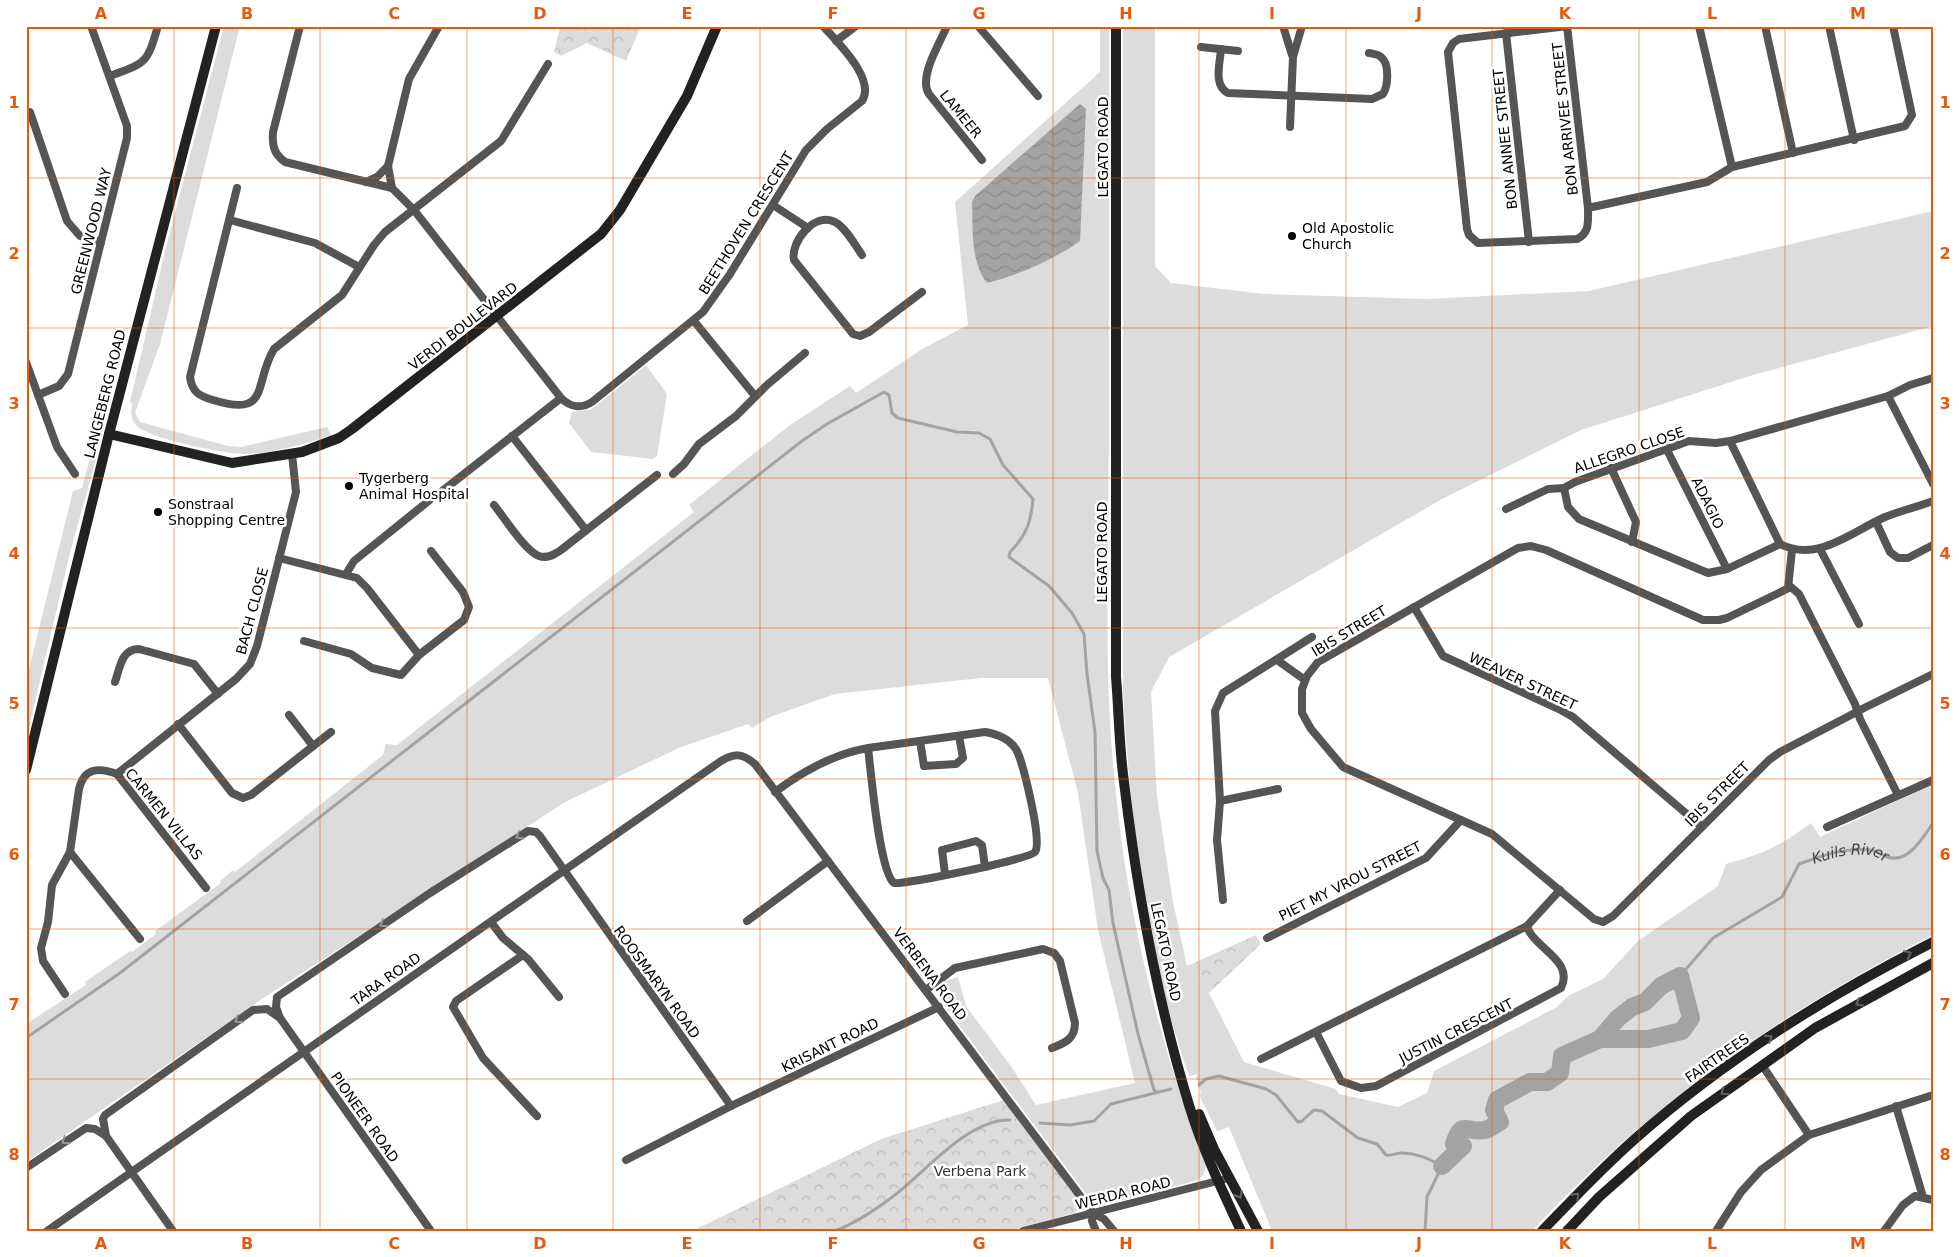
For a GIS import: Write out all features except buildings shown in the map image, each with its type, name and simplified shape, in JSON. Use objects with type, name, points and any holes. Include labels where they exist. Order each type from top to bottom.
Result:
[{"type":"street","name":"GREENWOOD WAY","points":[[38,394],[60,386],[68,374],[127,138],[127,126],[91,26]]},
{"type":"street","points":[[110,76],[135,67],[147,59],[158,26]]},
{"type":"street","name":"LANGEBERG ROAD","points":[[26,770],[109,434],[216,26]]},
{"type":"street","points":[[300,26],[273,132],[272,142],[276,153],[285,162],[392,188],[414,210],[561,398],[441,492]]},
{"type":"street","points":[[392,188],[388,166],[409,79],[439,26]]},
{"type":"street","name":"VERDI BOULEVARD","points":[[109,434],[232,463],[292,454],[339,438],[602,234],[612,222],[687,96],[717,26]]},
{"type":"street","name":"BEETHOVEN CRESCENT","points":[[561,398],[575,406],[588,404],[694,321],[721,287],[810,145],[862,101],[865,95],[865,80],[823,26]]},
{"type":"street","points":[[836,41],[856,26]]},
{"type":"street","name":"LAMEER","points":[[947,26],[927,74],[925,85],[929,94],[982,160]]},
{"type":"street","points":[[978,26],[1038,96]]},
{"type":"street","name":"LEGATO ROAD","points":[[1116,26],[1116,677],[1123,781],[1138,886],[1158,985],[1180,1072],[1189,1106],[1218,1182],[1241,1231]]},
{"type":"street","points":[[1283,26],[1293,57]]},
{"type":"street","points":[[1290,127],[1293,57],[1302,26]]},
{"type":"street","points":[[1529,242],[1478,243],[1469,235],[1448,52],[1453,43],[1459,39],[1568,26]]},
{"type":"street","name":"BON ARRIVEE STREET","points":[[1529,242],[1577,239],[1583,236],[1587,230],[1588,208],[1568,26]]},
{"type":"street","points":[[1699,26],[1732,167]]},
{"type":"street","points":[[1765,26],[1793,153]]},
{"type":"street","points":[[1828,26],[1854,140]]},
{"type":"street","points":[[1588,208],[1707,182],[1732,167],[1900,129],[1911,120],[1912,115],[1893,26]]},
{"type":"street","name":"BON ANNEE STREET","points":[[1506,33],[1529,242]]},
{"type":"street","points":[[1201,46],[1238,51]]},
{"type":"street","points":[[1221,49],[1219,81],[1224,91],[1228,93],[1372,99],[1380,97],[1385,91],[1387,83],[1385,64],[1380,56],[1369,53]]},
{"type":"street","points":[[237,188],[191,367],[191,385],[199,396],[238,406],[255,400],[260,392],[268,360],[274,349],[342,295],[379,238],[501,142],[548,64]]},
{"type":"street","points":[[30,112],[67,221],[80,236],[101,242]]},
{"type":"street","points":[[366,182],[377,178],[388,166]]},
{"type":"street","points":[[773,205],[808,228]]},
{"type":"street","points":[[230,220],[314,243],[360,267]]},
{"type":"street","points":[[862,255],[834,221],[824,220],[808,228],[795,246],[794,260],[847,329],[856,335],[860,336],[869,332],[922,292]]},
{"type":"street","points":[[694,321],[755,396]]},
{"type":"street","points":[[673,474],[684,464],[699,444],[736,416],[755,396],[805,353]]},
{"type":"street","points":[[26,362],[56,447],[74,474]]},
{"type":"street","name":"ALLEGRO CLOSE","points":[[1780,544],[1727,569],[1716,572],[1701,572],[1574,515],[1565,500],[1564,488],[1575,482],[1666,448],[1694,440],[1716,444],[1730,441],[1888,396],[1915,383],[1933,378]]},
{"type":"street","points":[[1888,396],[1933,484]]},
{"type":"street","points":[[512,436],[586,530]]},
{"type":"street","points":[[1730,441],[1780,544],[1792,550],[1820,549],[1876,522],[1933,501]]},
{"type":"street","name":"ADAGIO","points":[[1666,448],[1727,569]]},
{"type":"street","name":"BACH CLOSE","points":[[117,774],[218,694],[246,668],[253,658],[296,492],[292,454]]},
{"type":"street","points":[[1611,468],[1636,522],[1632,542]]},
{"type":"street","points":[[494,504],[528,548],[541,557],[554,555],[657,475]]},
{"type":"street","points":[[1506,509],[1548,489],[1564,488]]},
{"type":"street","points":[[346,574],[354,561],[431,499]]},
{"type":"street","points":[[1876,522],[1890,552],[1898,558],[1908,558],[1933,545]]},
{"type":"street","name":"IBIS STREET","points":[[1788,588],[1727,618],[1703,620],[1546,550],[1524,547],[1512,550],[1318,662],[1305,680],[1300,704],[1306,722],[1343,767],[1462,820],[1497,838],[1594,918],[1606,921],[1769,760],[1780,752],[1933,674]]},
{"type":"street","points":[[1820,549],[1859,624]]},
{"type":"street","points":[[1792,550],[1788,588],[1794,588],[1799,594],[1898,795]]},
{"type":"street","points":[[304,641],[351,654],[372,668],[398,676],[404,674],[419,655],[460,625],[469,610],[463,592],[432,551]]},
{"type":"street","points":[[279,558],[346,574],[362,582],[419,655]]},
{"type":"street","name":"WEAVER STREET","points":[[1414,607],[1443,656],[1559,708],[1573,717],[1702,827]]},
{"type":"street","points":[[1223,900],[1217,840],[1220,801],[1215,721],[1217,702],[1223,693],[1312,637]]},
{"type":"street","points":[[115,682],[124,655],[130,650],[139,649],[194,664],[218,694]]},
{"type":"street","points":[[1277,660],[1305,680]]},
{"type":"street","points":[[289,715],[313,746]]},
{"type":"street","points":[[178,724],[232,793],[239,797],[251,795],[331,732]]},
{"type":"street","points":[[775,792],[820,763],[839,755],[868,748],[985,732],[996,734],[1008,740],[1016,751],[1030,801],[1038,844],[1035,852],[1028,856],[985,867],[897,884],[889,877],[880,841],[868,748]]},
{"type":"street","points":[[920,741],[924,766],[956,764],[963,758],[959,736]]},
{"type":"street","name":"TARA ROAD","points":[[47,1231],[721,761],[736,754],[742,755]]},
{"type":"street","name":"VERBENA ROAD","points":[[742,755],[754,764],[1093,1213]]},
{"type":"street","name":"CARMEN VILLAS","points":[[65,994],[43,961],[41,948],[48,922],[52,885],[70,852],[79,790],[84,776],[100,769],[117,774],[206,888]]},
{"type":"street","points":[[1827,828],[1933,780]]},
{"type":"street","points":[[1220,801],[1278,788]]},
{"type":"street","name":"PIET MY VROU STREET","points":[[1267,938],[1426,858],[1462,820]]},
{"type":"street","name":"ROOSMARYN ROAD","points":[[280,1018],[276,1006],[279,994],[522,834],[536,832],[731,1106]]},
{"type":"street","points":[[945,874],[942,850],[976,842],[982,845],[985,867]]},
{"type":"street","points":[[70,852],[140,940]]},
{"type":"street","points":[[747,921],[828,861]]},
{"type":"street","points":[[1261,1059],[1527,926],[1560,890]]},
{"type":"street","points":[[491,922],[503,938],[523,955],[559,997]]},
{"type":"street","name":"JUSTIN CRESCENT","points":[[1316,1032],[1341,1081],[1361,1088],[1376,1086],[1561,988],[1564,979],[1560,966],[1553,955],[1529,933],[1527,926]]},
{"type":"street","name":"FAIRTREES","points":[[1542,1231],[1612,1160],[1714,1075],[1814,1009],[1933,942]]},
{"type":"street","points":[[926,990],[955,968],[1043,949],[1049,950],[1060,961],[1076,1024],[1075,1030],[1068,1040],[1052,1048]]},
{"type":"street","points":[[523,955],[456,1001],[453,1007],[483,1058],[537,1116]]},
{"type":"street","points":[[1567,1231],[1654,1147],[1691,1116],[1815,1028],[1933,963]]},
{"type":"street","name":"KRISANT ROAD","points":[[626,1160],[731,1106],[939,1007]]},
{"type":"street","points":[[106,1136],[103,1119],[108,1111],[253,1010],[267,1009],[280,1018]]},
{"type":"street","name":"PIONEER ROAD","points":[[280,1018],[431,1231]]},
{"type":"street","points":[[1762,1065],[1809,1135]]},
{"type":"street","name":"LEGATO ROAD","points":[[1180,1072],[1229,1178],[1258,1231]]},
{"type":"street","points":[[1716,1231],[1741,1192],[1761,1170],[1809,1135],[1933,1095]]},
{"type":"street","points":[[1896,1106],[1923,1197]]},
{"type":"street","points":[[26,1168],[86,1128],[95,1129],[106,1136],[173,1231]]},
{"type":"street","name":"WERDA ROAD","points":[[1023,1231],[1229,1178]]},
{"type":"street","points":[[1884,1231],[1908,1200],[1915,1196],[1933,1200]]},
{"type":"street","points":[[1096,1231],[1092,1221],[1093,1213],[1104,1219],[1114,1231]]},
{"type":"green space","points":[[224,26],[240,26],[160,344],[135,413],[140,422],[228,446],[241,447],[327,427],[331,435],[290,447],[248,454],[224,452],[190,445],[145,431],[133,421],[131,413],[132,404],[130,402],[166,247]]},
{"type":"green space","points":[[558,26],[641,26],[626,61],[587,43],[561,56],[554,52],[560,28]]},
{"type":"green space","points":[[1100,26],[1109,26],[1107,624],[1110,713],[1117,803],[1130,896],[1139,942],[1175,1078],[1206,1167],[1204,1174],[1198,1180],[1102,1206],[1092,1202],[938,997],[937,989],[942,982],[958,977],[966,1006],[1013,1069],[1036,1105],[1135,1083],[1098,930],[1078,793],[1048,678],[981,678],[835,694],[770,717],[752,728],[748,724],[681,747],[565,802],[265,997],[26,1162],[26,1024],[86,985],[85,982],[156,934],[155,931],[221,883],[220,881],[233,870],[235,872],[383,755],[386,744],[397,745],[694,512],[689,505],[790,425],[850,386],[856,393],[924,348],[968,325],[955,202],[1100,72]]},
{"type":"green space","points":[[1123,26],[1155,26],[1155,266],[1171,283],[1265,294],[1427,299],[1589,291],[1933,211],[1933,326],[1753,375],[1581,430],[1442,499],[1169,657],[1151,692],[1157,796],[1173,902],[1187,966],[1209,993],[1244,1062],[1336,1089],[1339,1094],[1398,1107],[1427,1093],[1434,1071],[1557,1007],[1568,996],[1603,979],[1638,941],[1718,886],[1726,864],[1771,848],[1811,823],[1820,837],[1933,784],[1933,935],[1877,964],[1823,996],[1770,1029],[1719,1065],[1622,1143],[1532,1231],[1272,1231],[1229,1127],[1217,1131],[1199,1095],[1201,1092],[1196,1077],[1197,1074],[1189,1076],[1174,1029],[1151,934],[1142,885],[1126,739],[1123,690]]},
{"type":"green space","points":[[646,365],[667,394],[657,456],[653,459],[591,452],[569,423],[572,412],[592,409]]},
{"type":"green space","points":[[90,458],[96,459],[70,553],[26,740],[26,681],[73,491],[82,488]]},
{"type":"green space","points":[[1256,935],[1261,944],[1209,993],[1187,966]]},
{"type":"green space","name":"Verbena Park","points":[[1004,1100],[1079,1201],[1079,1208],[1075,1213],[1009,1231],[692,1231],[881,1139]]},
{"type":"water","points":[[1080,104],[1086,109],[1080,241],[1035,266],[987,283],[975,255],[972,202],[975,196]]},
{"type":"waterway","points":[[26,1038],[120,973],[802,441],[827,424],[884,392],[889,395],[892,413],[898,418],[957,432],[979,433],[990,439],[1003,465],[1033,499],[1027,527],[1020,540],[1010,552],[1009,557],[1049,586],[1072,613],[1084,634],[1095,732],[1097,851],[1103,878],[1109,890],[1113,923],[1138,1034],[1154,1090],[1157,1092]]},
{"type":"waterway","name":"Kuils River","points":[[1680,976],[1713,938],[1782,897],[1799,864],[1833,853],[1860,849],[1872,850],[1887,857],[1902,857],[1915,848],[1933,823]]},
{"type":"waterway","name":"Kuils River","points":[[1442,1166],[1463,1146],[1454,1144],[1460,1131],[1463,1129],[1485,1130],[1500,1122],[1494,1110],[1497,1100],[1530,1082],[1547,1082],[1560,1073],[1562,1056],[1600,1039],[1648,1039],[1682,1031],[1691,1018],[1680,976],[1661,986],[1645,1002],[1632,1007],[1617,1019],[1600,1039]]},
{"type":"waterway","points":[[1199,1085],[1206,1079],[1219,1076],[1266,1089],[1276,1095],[1298,1122],[1302,1121],[1314,1110],[1322,1111],[1358,1138],[1377,1144],[1386,1155],[1412,1154],[1442,1166],[1427,1197],[1425,1231]]},
{"type":"waterway","points":[[1040,1123],[1070,1125],[1094,1121],[1111,1104],[1171,1089]]},
{"type":"waterway","points":[[835,1231],[849,1225],[891,1198],[962,1138],[978,1128],[994,1122],[1010,1120]]},
{"type":"place","name":"Old Apostolic Church","points":[[1292,236]]},
{"type":"place","name":"Tygerberg Animal Hospital","points":[[349,486]]},
{"type":"place","name":"Sonstraal Shopping Centre","points":[[158,512]]}]
